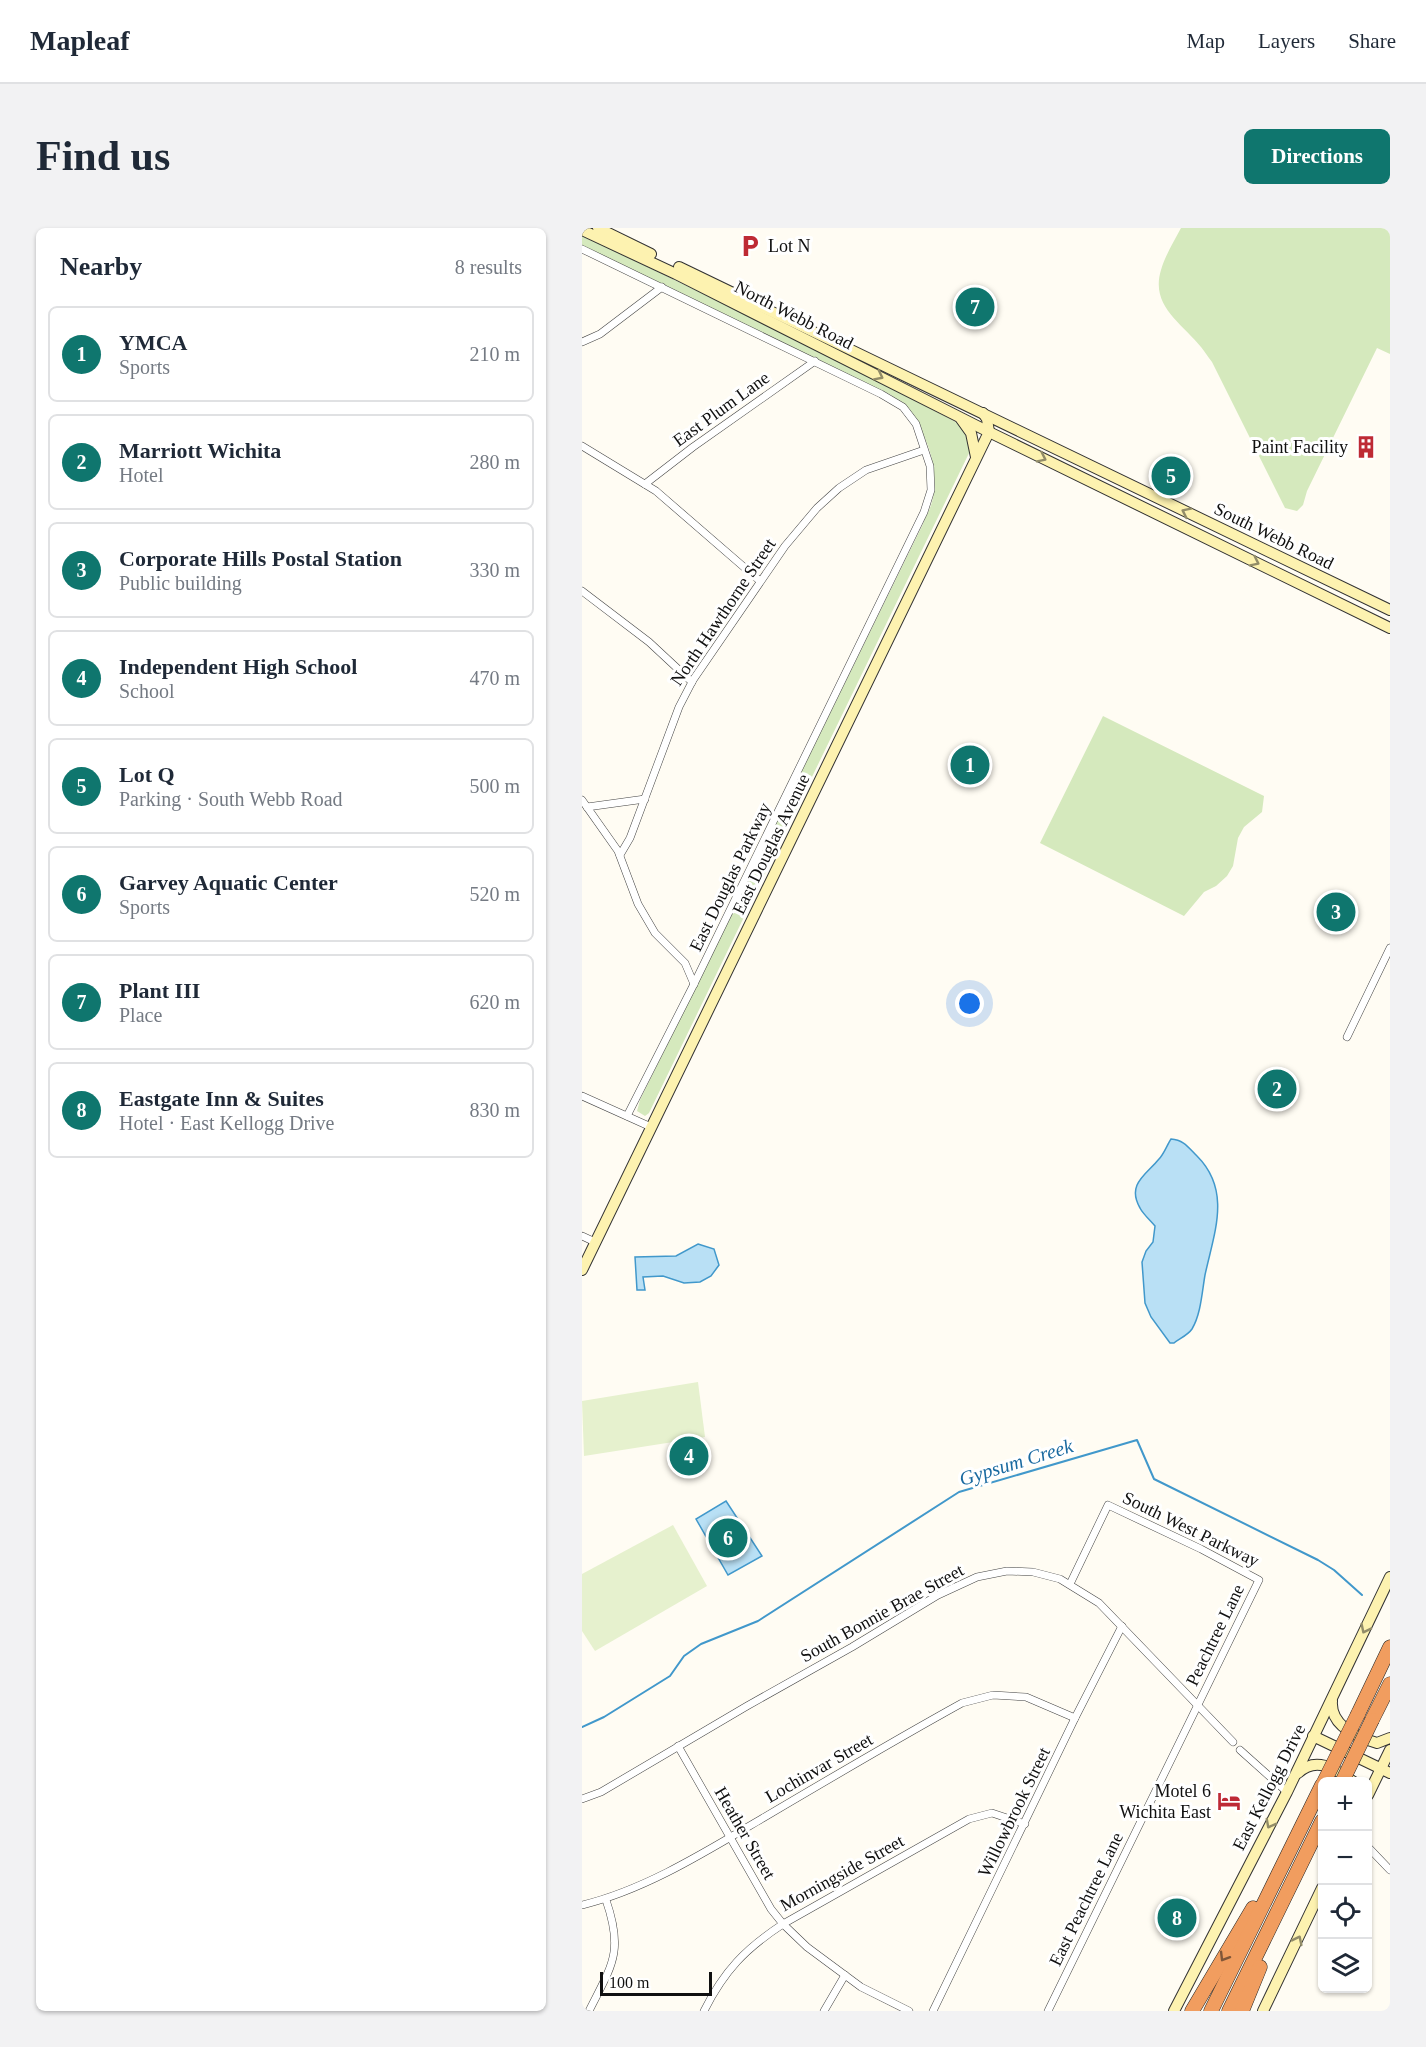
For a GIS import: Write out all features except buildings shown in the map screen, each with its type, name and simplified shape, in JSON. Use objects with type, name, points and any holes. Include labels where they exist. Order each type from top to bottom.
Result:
[{"type":"highway","points":[[1369,1691],[1390,1640]]},
{"type":"highway","points":[[1327,1777],[1390,1647]]},
{"type":"highway","points":[[1346,1777],[1375,1722],[1390,1684]]},
{"type":"highway","points":[[1375,1722],[1390,1703]]},
{"type":"highway","points":[[1211,2011],[1318,1795]]},
{"type":"highway","points":[[1192,2011],[1307,1816]]},
{"type":"highway","points":[[1229,2011],[1318,1831]]},
{"type":"highway","points":[[1242,2011],[1307,1854]]},
{"type":"main road","name":"North Webb Road","points":[[598,228],[982,413]]},
{"type":"main road","name":"North Webb Road","points":[[582,230],[676,274],[989,432]]},
{"type":"main road","name":"South Webb Road","points":[[982,413],[1390,610]]},
{"type":"main road","points":[[982,413],[987,419],[989,432],[1015,429]]},
{"type":"main road","points":[[959,417],[971,433],[976,459]]},
{"type":"main road","name":"South Webb Road","points":[[989,432],[1390,628]]},
{"type":"main road","name":"East Douglas Avenue","points":[[582,1270],[989,432]]},
{"type":"main road","points":[[1234,552],[1241,538]]},
{"type":"main road","name":"East Kellogg Drive","points":[[1173,2011],[1287,1792],[1390,1577]]},
{"type":"main road","points":[[1332,1698],[1333,1716],[1341,1726],[1377,1743],[1390,1738]]},
{"type":"main road","points":[[1313,1736],[1385,1771]]},
{"type":"main road","points":[[1372,1789],[1385,1771],[1390,1750]]},
{"type":"main road","points":[[1293,1778],[1306,1766],[1314,1764],[1328,1767],[1345,1777]]},
{"type":"main road","points":[[1263,2011],[1318,1898]]},
{"type":"street","name":"East Douglas Parkway","points":[[582,249],[815,361],[903,407],[916,424],[930,466],[932,490],[924,512],[694,984],[627,1116]]},
{"type":"street","points":[[582,342],[600,334],[662,287]]},
{"type":"street","name":"East Plum Lane","points":[[645,484],[815,361]]},
{"type":"street","points":[[582,446],[656,490],[760,581]]},
{"type":"street","name":"North Hawthorne Street","points":[[620,855],[630,838],[679,707],[692,682],[760,581],[816,508],[839,488],[866,470],[924,450]]},
{"type":"street","points":[[582,591],[649,642],[692,682]]},
{"type":"street","points":[[584,803],[645,799]]},
{"type":"street","points":[[584,803],[620,855],[643,914],[655,933],[685,963],[694,984]]},
{"type":"street","points":[[1347,1037],[1390,948]]},
{"type":"street","points":[[582,1096],[651,1127]]},
{"type":"street","points":[[582,1236],[596,1242]]},
{"type":"street","name":"South West Parkway","points":[[1070,1584],[1108,1505],[1201,1549],[1259,1580]]},
{"type":"street","name":"South Bonnie Brae Street","points":[[582,1799],[601,1792],[938,1595],[977,1577],[1007,1570],[1034,1572],[1060,1579],[1099,1603],[1233,1742]]},
{"type":"street","name":"Peachtree Lane","points":[[1198,1704],[1259,1580]]},
{"type":"street","name":"Willowbrook Street","points":[[933,2011],[1122,1626]]},
{"type":"street","name":"Lochinvar Street","points":[[582,1905],[606,1899],[642,1884],[730,1837],[962,1703],[993,1695],[1026,1697],[1075,1718]]},
{"type":"street","name":"East Peachtree Lane","points":[[1048,2011],[1198,1704]]},
{"type":"street","name":"Heather Street","points":[[678,1746],[771,1909],[783,1924],[807,1947],[861,1987],[909,2011]]},
{"type":"street","points":[[1240,1750],[1287,1792]]},
{"type":"street","name":"Morningside Street","points":[[704,2011],[731,1967],[759,1940],[783,1924],[969,1819],[992,1813],[1025,1824]]},
{"type":"street","points":[[1372,1851],[1390,1870]]},
{"type":"street","points":[[589,2011],[609,1970],[615,1951],[616,1935],[606,1899]]},
{"type":"street","points":[[824,2011],[845,1975]]},
{"type":"green space","points":[[1181,228],[1390,228],[1390,354],[1377,348],[1307,491],[1303,505],[1297,511],[1285,508],[1212,362],[1164,304],[1159,283],[1161,270]]},
{"type":"green space","points":[[582,235],[829,355],[956,422],[965,428],[971,449],[649,1113],[645,1116],[637,1111],[640,1100],[923,524],[932,502],[934,472],[932,458],[920,429],[912,416],[891,395],[582,247]]},
{"type":"green space","points":[[1103,716],[1264,796],[1262,812],[1244,827],[1238,838],[1233,866],[1227,876],[1216,886],[1204,892],[1184,916],[1040,843]]},
{"type":"green space","points":[[698,1382],[705,1437],[584,1456],[582,1401]]},
{"type":"green space","points":[[673,1525],[707,1586],[595,1651],[582,1631],[582,1574]]},
{"type":"water","points":[[1171,1139],[1186,1145],[1208,1169],[1214,1183],[1218,1213],[1195,1323],[1186,1335],[1174,1343],[1170,1343],[1151,1317],[1145,1303],[1142,1262],[1153,1242],[1155,1226],[1141,1210],[1135,1192],[1140,1180],[1161,1157]]},
{"type":"water","points":[[698,1244],[714,1249],[719,1265],[711,1276],[700,1282],[684,1283],[663,1276],[643,1277],[645,1290],[637,1290],[635,1257],[676,1256]]},
{"type":"water","points":[[726,1501],[762,1556],[728,1575],[696,1519]]},
{"type":"waterway","name":"Gypsum Creek","points":[[582,1727],[604,1717],[670,1676],[684,1656],[701,1644],[758,1621],[959,1492],[1137,1440],[1154,1479],[1318,1560],[1334,1570],[1362,1595]]},
{"type":"place","name":"Lot N","points":[[750,246]]},
{"type":"place","name":"Plant III","points":[[975,307]]},
{"type":"place","name":"Paint Facility","points":[[1366,447]]},
{"type":"place","name":"Lot Q","points":[[1171,476]]},
{"type":"place","name":"YMCA","points":[[970,765]]},
{"type":"place","name":"Corporate Hills Postal Station","points":[[1336,912]]},
{"type":"place","name":"Marriott Wichita","points":[[1277,1089]]},
{"type":"place","name":"Independent High School","points":[[689,1456]]},
{"type":"place","name":"Garvey Aquatic Center","points":[[728,1538]]},
{"type":"place","name":"Motel 6 Wichita East","points":[[1229,1801]]},
{"type":"place","name":"Eastgate Inn & Suites","points":[[1177,1918]]}]
